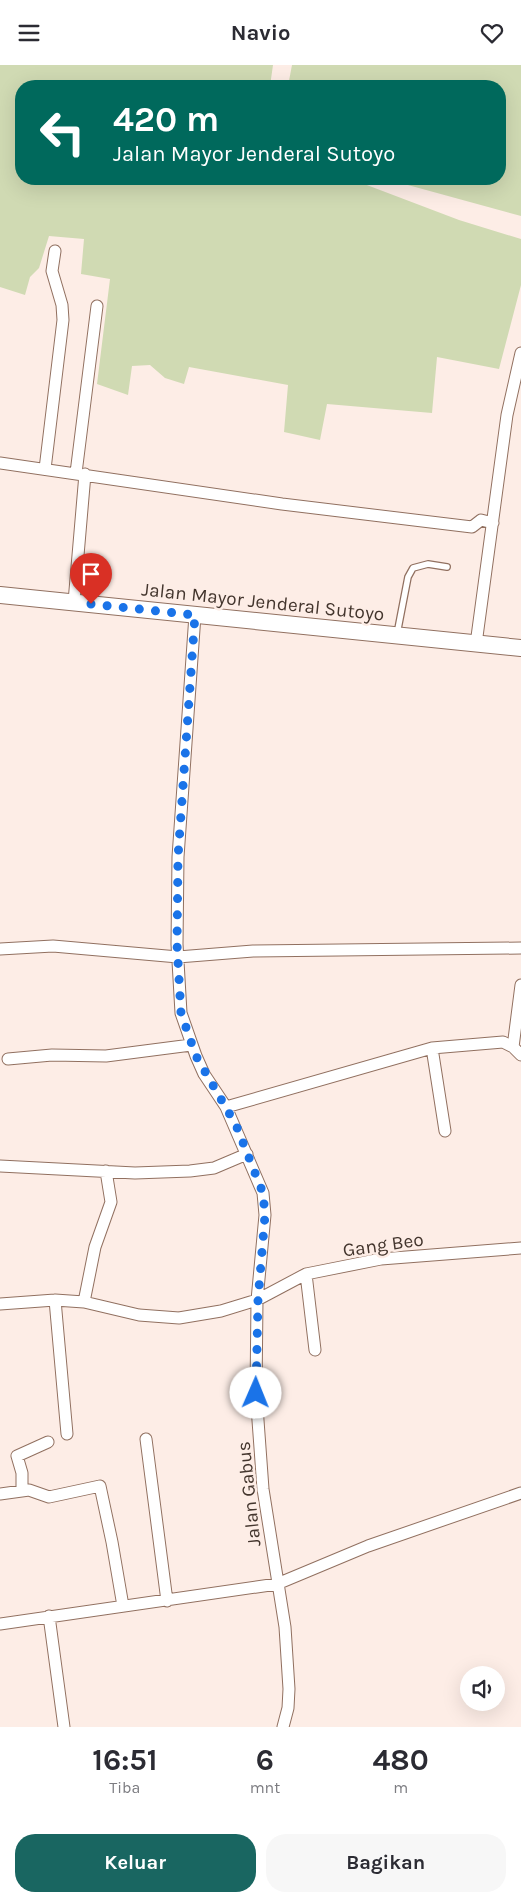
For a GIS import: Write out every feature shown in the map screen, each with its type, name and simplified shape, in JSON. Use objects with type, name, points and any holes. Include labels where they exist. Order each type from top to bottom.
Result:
[{"type":"main road","name":"Jalan Mayor Jenderal Sutoyo","points":[[0,595],[521,648]]},
{"type":"street","points":[[45,469],[63,319],[62,305],[52,271],[55,251]]},
{"type":"street","points":[[74,602],[81,474],[97,306]]},
{"type":"street","points":[[471,644],[487,521],[521,353]]},
{"type":"street","points":[[0,463],[395,519],[474,527],[487,521]]},
{"type":"street","name":"Jalan Gabus","points":[[195,615],[178,857],[178,951],[181,1013],[204,1075],[236,1125],[263,1193],[265,1215],[258,1300],[256,1393],[264,1489],[285,1627],[290,1689],[283,1727]]},
{"type":"street","points":[[0,949],[52,946],[178,951],[521,948]]},
{"type":"street","points":[[226,1107],[432,1049],[494,1042],[517,1051],[521,985]]},
{"type":"street","points":[[8,1059],[52,1055],[106,1056],[192,1045]]},
{"type":"street","points":[[432,1049],[445,1131]]},
{"type":"street","points":[[236,1125],[247,1100]]},
{"type":"street","points":[[0,1166],[135,1173],[201,1170],[214,1168],[247,1154]]},
{"type":"street","points":[[84,1302],[95,1247],[111,1201],[106,1171]]},
{"type":"street","name":"Gang Beo","points":[[0,1304],[55,1300],[84,1302],[139,1315],[179,1318],[221,1311],[258,1300],[306,1274],[381,1259],[521,1248]]},
{"type":"street","points":[[306,1274],[314,1350]]},
{"type":"street","points":[[55,1300],[67,1433]]},
{"type":"street","points":[[146,1439],[167,1601]]},
{"type":"street","points":[[22,1491],[22,1473],[17,1456],[48,1442]]},
{"type":"street","points":[[0,1495],[29,1490],[49,1497],[97,1486],[102,1488],[122,1606]]},
{"type":"street","points":[[0,1624],[277,1584],[368,1547],[521,1493]]},
{"type":"street","points":[[49,1616],[64,1727]]},
{"type":"lane","points":[[397,634],[408,577],[413,568],[428,564],[447,567]]},
{"type":"green space","points":[[0,65],[273,65],[271,80],[15,80],[15,185],[367,185],[459,220],[521,239],[521,285],[499,369],[437,357],[432,413],[327,404],[320,440],[284,432],[288,385],[189,367],[184,384],[165,378],[150,365],[132,366],[128,395],[97,384],[110,279],[81,274],[84,239],[49,236],[39,268],[30,277],[25,295],[0,287]]},
{"type":"green space","points":[[292,65],[521,65],[521,216],[408,185],[506,185],[506,80],[289,80]]},
{"type":"route","points":[[91,604],[195,615],[186,768],[178,857],[177,944],[181,1013],[204,1075],[236,1125],[263,1193],[265,1215],[258,1300],[256,1393]]}]
